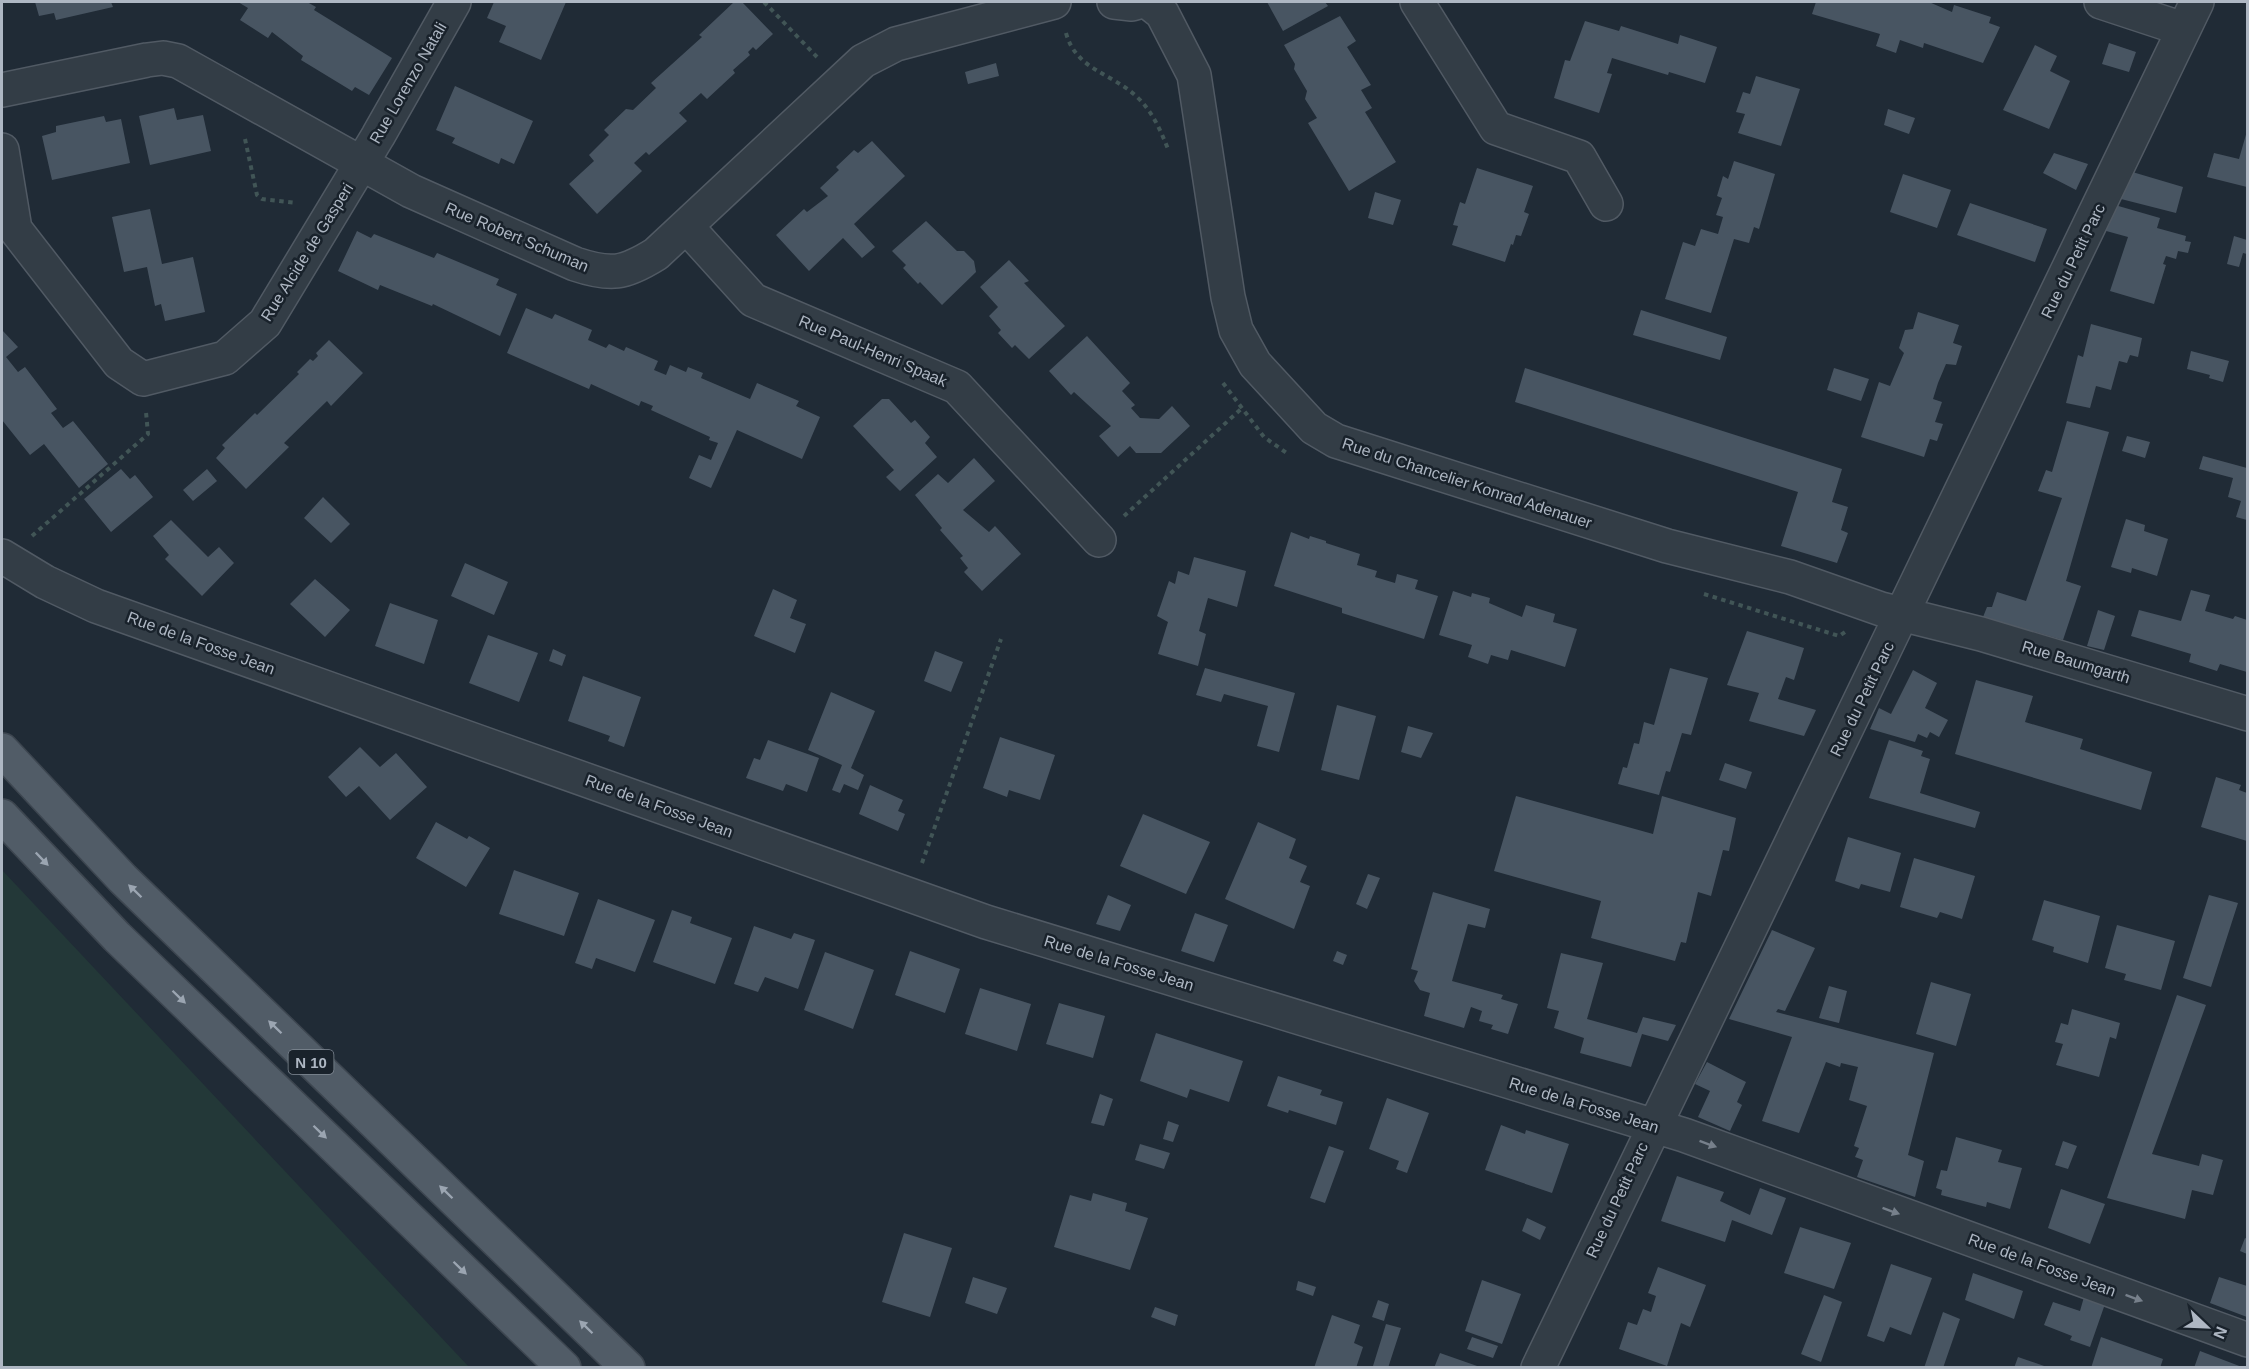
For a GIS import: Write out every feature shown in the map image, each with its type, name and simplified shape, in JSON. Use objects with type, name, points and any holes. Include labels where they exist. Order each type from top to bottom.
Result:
[{"type":"main road","name":"N 10","points":[[2,750],[123,879],[628,1368]]},
{"type":"main road","name":"N 10","points":[[2,816],[117,937],[564,1368]]},
{"type":"street","name":"Rue Lorenzo Natali","points":[[362,164],[454,2]]},
{"type":"street","points":[[1114,2],[1139,2]]},
{"type":"street","name":"Rue du Chancelier Konrad Adenauer","points":[[1148,2],[1162,13],[1194,75],[1228,297],[1236,330],[1255,364],[1314,428],[1336,441],[1432,473],[1667,546],[1790,578],[1903,616]]},
{"type":"street","points":[[1417,2],[1496,128],[1579,157],[1606,204]]},
{"type":"street","name":"Rue du Petit Parc","points":[[1538,1368],[1652,1126],[1903,616],[2190,15],[2101,2]]},
{"type":"street","name":"Rue Robert Schuman","points":[[2,90],[163,58],[195,68],[411,191],[575,264],[601,273],[622,272],[656,254],[687,227],[757,158],[863,61],[896,44],[1059,15]]},
{"type":"street","points":[[2,150],[15,230],[119,363],[143,379]]},
{"type":"street","name":"Rue Alcide de Gasperi","points":[[143,379],[225,358],[265,322],[362,164]]},
{"type":"street","name":"Rue Paul-Henri Spaak","points":[[687,227],[753,300],[957,387],[1099,540]]},
{"type":"street","name":"Rue de la Fosse Jean","points":[[4,558],[45,582],[96,606],[986,922],[1652,1126],[2247,1340]]},
{"type":"street","name":"Rue Baumgarth","points":[[1903,616],[1981,634],[2247,714]]},
{"type":"path","points":[[764,2],[841,82]]},
{"type":"path","points":[[1059,15],[1069,45],[1076,57],[1119,83],[1150,111],[1160,127],[1170,155]]},
{"type":"path","points":[[235,91],[257,195],[262,199],[295,202],[328,220]]},
{"type":"path","points":[[1099,540],[1240,409],[1220,377]]},
{"type":"path","points":[[4,558],[148,434],[143,379]]},
{"type":"path","points":[[910,895],[1001,639]]},
{"type":"green space","points":[[2,870],[469,1367],[2,1367]]},
{"type":"building","points":[[35,2],[111,2],[113,7],[56,20],[54,13],[39,16]]},
{"type":"building","points":[[238,2],[307,2],[316,7],[314,10],[392,58],[369,95],[355,87],[352,91],[301,60],[303,56],[272,32],[268,38],[240,20],[248,8]]},
{"type":"building","points":[[494,2],[566,2],[541,60],[499,42],[506,26],[487,18]]},
{"type":"building","points":[[734,2],[742,2],[773,34],[756,50],[753,47],[748,52],[750,55],[733,70],[735,73],[707,99],[701,93],[679,113],[687,121],[649,155],[646,152],[634,163],[642,171],[597,214],[569,184],[594,161],[589,155],[609,135],[604,130],[626,109],[633,110],[656,88],[651,83],[702,37],[699,35]]},
{"type":"building","points":[[1267,2],[1325,2],[1328,6],[1283,31]]},
{"type":"building","points":[[1816,2],[1929,2],[1952,12],[1954,5],[1991,17],[1989,23],[2000,27],[1983,63],[1924,43],[1923,48],[1900,40],[1896,53],[1876,46],[1880,34],[1812,14]]},
{"type":"building","points":[[1340,16],[1356,41],[1347,47],[1371,85],[1361,90],[1372,108],[1365,112],[1396,162],[1349,191],[1308,123],[1317,118],[1305,99],[1307,91],[1284,45]]},
{"type":"building","points":[[1585,21],[1619,31],[1621,26],[1678,44],[1680,35],[1717,47],[1705,83],[1669,72],[1668,75],[1612,58],[1607,73],[1612,74],[1599,113],[1554,98],[1565,60],[1570,61]]},
{"type":"building","points":[[2109,43],[2136,52],[2129,72],[2102,64]]},
{"type":"building","points":[[2035,45],[2057,56],[2050,71],[2070,81],[2049,129],[2003,110]]},
{"type":"building","points":[[996,63],[999,76],[968,84],[965,72]]},
{"type":"building","points":[[1756,76],[1800,89],[1781,146],[1738,133],[1745,114],[1736,112],[1743,92],[1750,94]]},
{"type":"building","points":[[455,86],[533,121],[514,164],[501,158],[499,164],[452,143],[455,138],[436,130]]},
{"type":"building","points":[[174,108],[177,120],[203,115],[211,151],[150,165],[139,116]]},
{"type":"building","points":[[1888,109],[1915,118],[1909,134],[1884,125]]},
{"type":"building","points":[[104,116],[106,122],[121,119],[130,163],[52,180],[42,136],[56,132],[56,126]]},
{"type":"building","points":[[2247,131],[2247,187],[2207,177],[2214,153],[2239,159]]},
{"type":"building","points":[[872,141],[905,176],[854,224],[875,247],[862,258],[843,238],[809,271],[776,235],[804,209],[807,212],[828,196],[820,188],[839,170],[836,167],[854,150],[858,153]]},
{"type":"building","points":[[2054,153],[2088,164],[2076,190],[2043,173]]},
{"type":"building","points":[[1734,161],[1775,174],[1759,229],[1754,227],[1749,243],[1734,239],[1711,313],[1665,299],[1683,242],[1695,246],[1701,229],[1718,234],[1723,217],[1716,215],[1722,198],[1717,196],[1723,176],[1728,179]]},
{"type":"building","points":[[1477,168],[1533,186],[1524,212],[1529,214],[1521,236],[1516,235],[1505,262],[1452,245],[1458,226],[1453,225],[1460,202],[1465,204]]},
{"type":"building","points":[[2129,171],[2183,187],[2176,213],[2121,199]]},
{"type":"building","points":[[1903,174],[1951,190],[1937,228],[1890,212]]},
{"type":"building","points":[[1375,192],[1401,200],[1393,225],[1368,218]]},
{"type":"building","points":[[1970,203],[2047,229],[2035,262],[1957,235]]},
{"type":"building","points":[[2108,203],[2160,218],[2157,228],[2186,236],[2185,241],[2191,242],[2188,253],[2178,251],[2176,259],[2166,256],[2163,264],[2166,265],[2154,304],[2110,291],[2128,237],[2099,229]]},
{"type":"building","points":[[150,209],[162,264],[193,257],[205,312],[165,321],[161,304],[155,306],[147,267],[124,272],[112,217]]},
{"type":"building","points":[[926,221],[957,251],[964,251],[974,261],[976,272],[942,305],[903,268],[906,265],[892,251]]},
{"type":"building","points":[[357,231],[371,238],[374,234],[434,258],[437,253],[499,279],[496,285],[517,294],[500,336],[433,304],[432,306],[380,285],[378,290],[338,271]]},
{"type":"building","points":[[2234,236],[2247,240],[2247,254],[2243,253],[2239,267],[2227,264]]},
{"type":"building","points":[[1009,260],[1029,281],[1024,283],[1065,326],[1029,359],[1015,345],[1012,348],[998,333],[1001,330],[989,316],[998,307],[980,287]]},
{"type":"building","points":[[526,308],[552,319],[555,314],[592,330],[588,340],[606,348],[609,344],[624,351],[626,347],[658,361],[654,370],[666,375],[670,365],[686,372],[688,367],[703,373],[701,378],[750,399],[757,383],[799,401],[796,406],[820,417],[802,459],[737,430],[711,488],[689,478],[699,455],[711,460],[718,443],[709,440],[710,437],[651,410],[653,406],[641,401],[639,406],[591,384],[589,389],[507,353]]},
{"type":"building","points":[[1641,310],[1727,337],[1720,360],[1633,335]]},
{"type":"building","points":[[1918,312],[1959,325],[1953,343],[1962,346],[1956,365],[1946,364],[1938,383],[1933,399],[1942,402],[1935,422],[1943,424],[1937,441],[1930,439],[1924,457],[1861,437],[1879,382],[1890,386],[1904,353],[1899,348],[1905,330],[1913,329]]},
{"type":"building","points":[[2091,324],[2142,338],[2138,357],[2130,355],[2127,363],[2119,361],[2111,390],[2096,386],[2090,408],[2066,403],[2078,355],[2083,357]]},
{"type":"building","points":[[2,330],[18,347],[6,357],[18,372],[25,367],[57,409],[51,413],[63,428],[73,421],[108,464],[79,488],[44,444],[30,455],[2,420]]},
{"type":"building","points":[[1087,336],[1130,383],[1122,391],[1135,405],[1131,408],[1140,418],[1159,419],[1172,406],[1190,426],[1161,453],[1136,453],[1130,446],[1118,457],[1099,436],[1111,426],[1074,392],[1071,395],[1049,371]]},
{"type":"building","points":[[329,340],[363,373],[331,406],[327,401],[284,443],[289,447],[246,489],[216,458],[225,448],[222,445],[299,374],[297,372],[310,359],[313,361],[318,356],[316,353]]},
{"type":"building","points":[[2191,351],[2229,361],[2223,382],[2209,378],[2210,375],[2187,369]]},
{"type":"building","points":[[1525,368],[1842,469],[1832,502],[1848,507],[1841,530],[1848,533],[1837,563],[1781,546],[1798,492],[1515,402]]},
{"type":"building","points":[[1834,368],[1869,379],[1861,401],[1827,390]]},
{"type":"building","points":[[882,399],[889,399],[911,423],[915,420],[930,437],[925,443],[937,457],[900,491],[886,477],[894,470],[853,426]]},
{"type":"building","points":[[2067,421],[2109,432],[2066,581],[2081,586],[2063,640],[1983,617],[1987,607],[1992,607],[1997,592],[2026,601],[2062,498],[2038,491],[2046,470],[2052,472]]},
{"type":"building","points":[[2127,436],[2150,442],[2145,458],[2122,451]]},
{"type":"building","points":[[2203,456],[2247,468],[2247,520],[2236,517],[2241,501],[2228,497],[2233,478],[2199,469]]},
{"type":"building","points":[[974,458],[995,481],[963,510],[989,532],[995,526],[1021,554],[982,591],[964,572],[968,568],[960,558],[963,556],[940,530],[942,528],[915,495],[938,474],[948,483]]},
{"type":"building","points":[[121,469],[130,479],[135,475],[153,497],[111,532],[84,499]]},
{"type":"building","points":[[207,469],[217,481],[193,501],[183,490]]},
{"type":"building","points":[[323,497],[350,524],[331,543],[304,518]]},
{"type":"building","points":[[2126,519],[2145,525],[2144,531],[2168,539],[2157,576],[2132,568],[2131,573],[2111,567]]},
{"type":"building","points":[[171,520],[208,557],[219,547],[234,563],[202,596],[165,559],[169,555],[153,536]]},
{"type":"building","points":[[1291,532],[1309,539],[1310,536],[1326,541],[1326,543],[1360,554],[1357,565],[1377,571],[1375,577],[1395,583],[1397,574],[1418,580],[1415,589],[1438,596],[1424,639],[1342,613],[1342,608],[1274,586]]},
{"type":"building","points":[[1194,557],[1246,571],[1237,607],[1208,598],[1199,631],[1206,634],[1198,666],[1158,654],[1168,622],[1157,616],[1169,581],[1175,584],[1178,571],[1189,575]]},
{"type":"building","points":[[465,563],[508,582],[494,615],[451,596]]},
{"type":"building","points":[[315,579],[350,610],[325,637],[290,604]]},
{"type":"building","points":[[773,589],[797,600],[790,618],[806,624],[795,653],[754,636]]},
{"type":"building","points":[[2191,590],[2210,595],[2205,611],[2233,619],[2235,616],[2247,620],[2247,672],[2220,664],[2217,671],[2189,662],[2191,654],[2131,636],[2139,610],[2181,621]]},
{"type":"building","points":[[1453,591],[1471,597],[1472,593],[1490,598],[1489,603],[1522,617],[1526,605],[1555,614],[1553,622],[1577,629],[1565,667],[1511,650],[1508,660],[1491,655],[1488,664],[1468,657],[1472,645],[1439,635]]},
{"type":"building","points":[[390,603],[438,620],[424,664],[375,646]]},
{"type":"building","points":[[2098,610],[2115,616],[2104,650],[2087,646]]},
{"type":"building","points":[[1747,631],[1804,648],[1794,680],[1786,677],[1778,699],[1816,710],[1804,736],[1749,721],[1759,693],[1727,685]]},
{"type":"building","points":[[488,635],[538,653],[519,702],[469,683]]},
{"type":"building","points":[[553,649],[566,655],[562,666],[549,661]]},
{"type":"building","points":[[935,651],[963,662],[951,692],[924,681]]},
{"type":"building","points":[[1205,668],[1295,693],[1279,752],[1257,746],[1268,706],[1224,694],[1221,702],[1196,695]]},
{"type":"building","points":[[1670,668],[1708,678],[1691,735],[1682,733],[1670,772],[1666,771],[1659,795],[1618,784],[1623,767],[1627,768],[1634,743],[1639,744],[1644,722],[1654,725]]},
{"type":"building","points":[[1913,670],[1937,683],[1925,708],[1948,720],[1939,737],[1930,732],[1927,738],[1918,734],[1915,742],[1870,729],[1879,708],[1891,714]]},
{"type":"building","points":[[583,676],[641,697],[624,747],[608,741],[610,736],[568,721]]},
{"type":"building","points":[[1976,680],[2033,696],[2025,722],[2083,739],[2080,749],[2152,772],[2141,810],[1955,754]]},
{"type":"building","points":[[831,692],[875,711],[851,768],[864,775],[858,790],[844,784],[840,793],[832,790],[842,765],[808,750]]},
{"type":"building","points":[[1337,705],[1376,716],[1359,780],[1321,770]]},
{"type":"building","points":[[1408,726],[1433,733],[1421,758],[1401,752]]},
{"type":"building","points":[[1000,737],[1055,755],[1040,800],[1009,790],[1007,797],[983,788]]},
{"type":"building","points":[[768,740],[819,758],[807,792],[786,784],[783,791],[746,778],[754,758],[760,760]]},
{"type":"building","points":[[1889,740],[1923,751],[1921,756],[1930,759],[1920,793],[1980,812],[1975,828],[1869,798]]},
{"type":"building","points":[[360,747],[380,767],[396,753],[427,787],[390,820],[359,786],[346,797],[328,777]]},
{"type":"building","points":[[1725,763],[1752,772],[1746,789],[1719,780]]},
{"type":"building","points":[[2216,777],[2241,785],[2239,790],[2247,793],[2247,841],[2201,827]]},
{"type":"building","points":[[870,785],[903,800],[898,811],[905,814],[898,831],[859,814]]},
{"type":"building","points":[[1516,796],[1653,834],[1662,796],[1736,818],[1729,851],[1723,850],[1711,896],[1698,892],[1686,943],[1681,942],[1675,961],[1591,938],[1601,901],[1494,871]]},
{"type":"building","points":[[1143,814],[1210,842],[1186,894],[1120,866]]},
{"type":"building","points":[[436,822],[467,839],[469,836],[490,848],[466,887],[416,858]]},
{"type":"building","points":[[1258,822],[1296,839],[1289,858],[1307,866],[1300,882],[1310,886],[1294,929],[1225,899]]},
{"type":"building","points":[[1848,837],[1901,853],[1890,892],[1861,884],[1859,889],[1835,881]]},
{"type":"building","points":[[1914,858],[1975,876],[1962,919],[1940,912],[1937,918],[1900,907]]},
{"type":"building","points":[[514,870],[579,893],[564,936],[499,914]]},
{"type":"building","points":[[1368,874],[1380,878],[1367,909],[1356,904]]},
{"type":"building","points":[[1433,892],[1490,909],[1485,928],[1468,924],[1452,981],[1503,995],[1501,999],[1518,1004],[1508,1034],[1491,1029],[1493,1025],[1479,1021],[1482,1011],[1471,1007],[1464,1028],[1424,1016],[1430,993],[1420,990],[1414,981],[1418,971],[1411,969]]},
{"type":"building","points":[[1108,895],[1131,905],[1120,931],[1096,924]]},
{"type":"building","points":[[2209,895],[2238,903],[2211,987],[2183,978]]},
{"type":"building","points":[[598,899],[655,920],[635,972],[596,958],[592,969],[575,963]]},
{"type":"building","points":[[2044,900],[2100,916],[2088,963],[2053,952],[2054,947],[2032,940]]},
{"type":"building","points":[[672,910],[692,917],[690,923],[732,938],[715,984],[653,962]]},
{"type":"building","points":[[1195,913],[1228,925],[1214,962],[1181,951]]},
{"type":"building","points":[[2117,925],[2175,941],[2161,990],[2124,980],[2126,974],[2105,968]]},
{"type":"building","points":[[754,926],[791,939],[794,933],[815,940],[798,989],[765,977],[758,992],[734,984]]},
{"type":"building","points":[[1772,930],[1815,948],[1785,1011],[1778,1009],[1776,1012],[1934,1053],[1908,1155],[1924,1161],[1915,1197],[1857,1177],[1863,1160],[1855,1157],[1859,1148],[1854,1146],[1867,1106],[1849,1100],[1858,1067],[1841,1063],[1840,1067],[1826,1062],[1799,1133],[1762,1121],[1792,1037],[1729,1019]]},
{"type":"building","points":[[910,951],[960,969],[945,1013],[895,995]]},
{"type":"building","points":[[1337,951],[1347,955],[1343,965],[1333,961]]},
{"type":"building","points":[[825,952],[874,970],[853,1029],[804,1010]]},
{"type":"building","points":[[1561,953],[1603,963],[1587,1019],[1637,1033],[1643,1017],[1676,1025],[1668,1041],[1642,1034],[1631,1067],[1580,1053],[1584,1038],[1554,1028],[1559,1011],[1547,1008]]},
{"type":"building","points":[[1931,982],[1971,994],[1956,1046],[1916,1034]]},
{"type":"building","points":[[1829,986],[1847,991],[1839,1023],[1819,1018]]},
{"type":"building","points":[[980,988],[1031,1004],[1017,1051],[965,1034]]},
{"type":"building","points":[[2177,995],[2206,1005],[2152,1154],[2199,1166],[2202,1154],[2223,1160],[2213,1195],[2192,1190],[2185,1219],[2107,1198]]},
{"type":"building","points":[[1059,1003],[1105,1016],[1093,1058],[1046,1044]]},
{"type":"building","points":[[2072,1009],[2120,1023],[2116,1039],[2110,1037],[2099,1077],[2056,1065],[2063,1044],[2055,1042],[2061,1023],[2068,1025]]},
{"type":"building","points":[[1156,1033],[1243,1061],[1229,1102],[1190,1089],[1187,1098],[1140,1081]]},
{"type":"building","points":[[1707,1062],[1746,1082],[1737,1102],[1742,1105],[1730,1131],[1698,1117],[1710,1091],[1695,1084]]},
{"type":"building","points":[[1278,1076],[1322,1090],[1320,1095],[1343,1102],[1336,1125],[1289,1110],[1288,1113],[1267,1106]]},
{"type":"building","points":[[1100,1094],[1113,1099],[1104,1126],[1091,1123]]},
{"type":"building","points":[[1387,1098],[1429,1113],[1407,1173],[1396,1169],[1399,1161],[1369,1149]]},
{"type":"building","points":[[1168,1121],[1179,1125],[1173,1142],[1163,1139]]},
{"type":"building","points":[[1501,1125],[1525,1134],[1526,1130],[1569,1144],[1552,1193],[1485,1170]]},
{"type":"building","points":[[1956,1137],[2002,1150],[1998,1162],[2022,1168],[2010,1209],[1987,1202],[1986,1207],[1941,1195],[1942,1190],[1936,1188],[1941,1170],[1947,1171]]},
{"type":"building","points":[[2063,1141],[2077,1146],[2068,1169],[2055,1165]]},
{"type":"building","points":[[1140,1144],[1170,1153],[1164,1169],[1135,1160]]},
{"type":"building","points":[[1329,1146],[1344,1151],[1325,1203],[1310,1198]]},
{"type":"building","points":[[1677,1176],[1724,1192],[1720,1201],[1750,1215],[1760,1188],[1786,1198],[1772,1235],[1732,1220],[1725,1242],[1661,1221]]},
{"type":"building","points":[[2061,1189],[2105,1204],[2090,1244],[2048,1228]]},
{"type":"building","points":[[1093,1193],[1127,1203],[1125,1211],[1148,1218],[1130,1270],[1054,1247],[1070,1195],[1091,1201]]},
{"type":"building","points":[[1527,1218],[1546,1227],[1540,1240],[1522,1231]]},
{"type":"building","points":[[1800,1227],[1851,1243],[1834,1289],[1784,1273]]},
{"type":"building","points":[[904,1233],[952,1248],[930,1317],[882,1302]]},
{"type":"building","points":[[2245,1238],[2247,1239],[2247,1254],[2240,1251]]},
{"type":"building","points":[[1891,1264],[1932,1278],[1911,1335],[1890,1327],[1884,1342],[1867,1336]]},
{"type":"building","points":[[1658,1267],[1706,1285],[1690,1327],[1681,1323],[1667,1366],[1619,1349],[1628,1322],[1637,1325],[1643,1309],[1651,1312],[1656,1296],[1648,1293]]},
{"type":"building","points":[[1973,1273],[2023,1291],[2014,1319],[1965,1300]]},
{"type":"building","points":[[973,1277],[1007,1288],[997,1314],[965,1303]]},
{"type":"building","points":[[2219,1277],[2247,1286],[2247,1317],[2210,1303]]},
{"type":"building","points":[[1482,1280],[1521,1294],[1502,1344],[1465,1331]]},
{"type":"building","points":[[1298,1281],[1316,1287],[1313,1296],[1296,1290]]},
{"type":"building","points":[[1824,1295],[1842,1302],[1821,1362],[1801,1354]]},
{"type":"building","points":[[2084,1297],[2105,1304],[2090,1347],[2070,1340],[2072,1336],[2044,1325],[2053,1302],[2080,1311]]},
{"type":"building","points":[[1378,1300],[1389,1304],[1384,1321],[1372,1317]]},
{"type":"building","points":[[1155,1307],[1178,1315],[1175,1326],[1151,1317]]},
{"type":"building","points":[[1943,1312],[1960,1319],[1943,1368],[1924,1368]]},
{"type":"building","points":[[1332,1315],[1360,1325],[1354,1343],[1363,1347],[1356,1368],[1314,1368]]},
{"type":"building","points":[[1386,1324],[1401,1328],[1388,1368],[1378,1368],[1373,1366]]},
{"type":"building","points":[[1472,1337],[1498,1346],[1493,1358],[1467,1349]]},
{"type":"building","points":[[2101,1337],[2163,1359],[2160,1368],[2091,1368]]},
{"type":"building","points":[[2200,1351],[2242,1367],[2242,1368],[2194,1368]]},
{"type":"building","points":[[1440,1353],[1480,1367],[1480,1368],[1434,1368]]},
{"type":"building","points":[[2018,1357],[2047,1367],[2047,1368],[2014,1368]]}]
